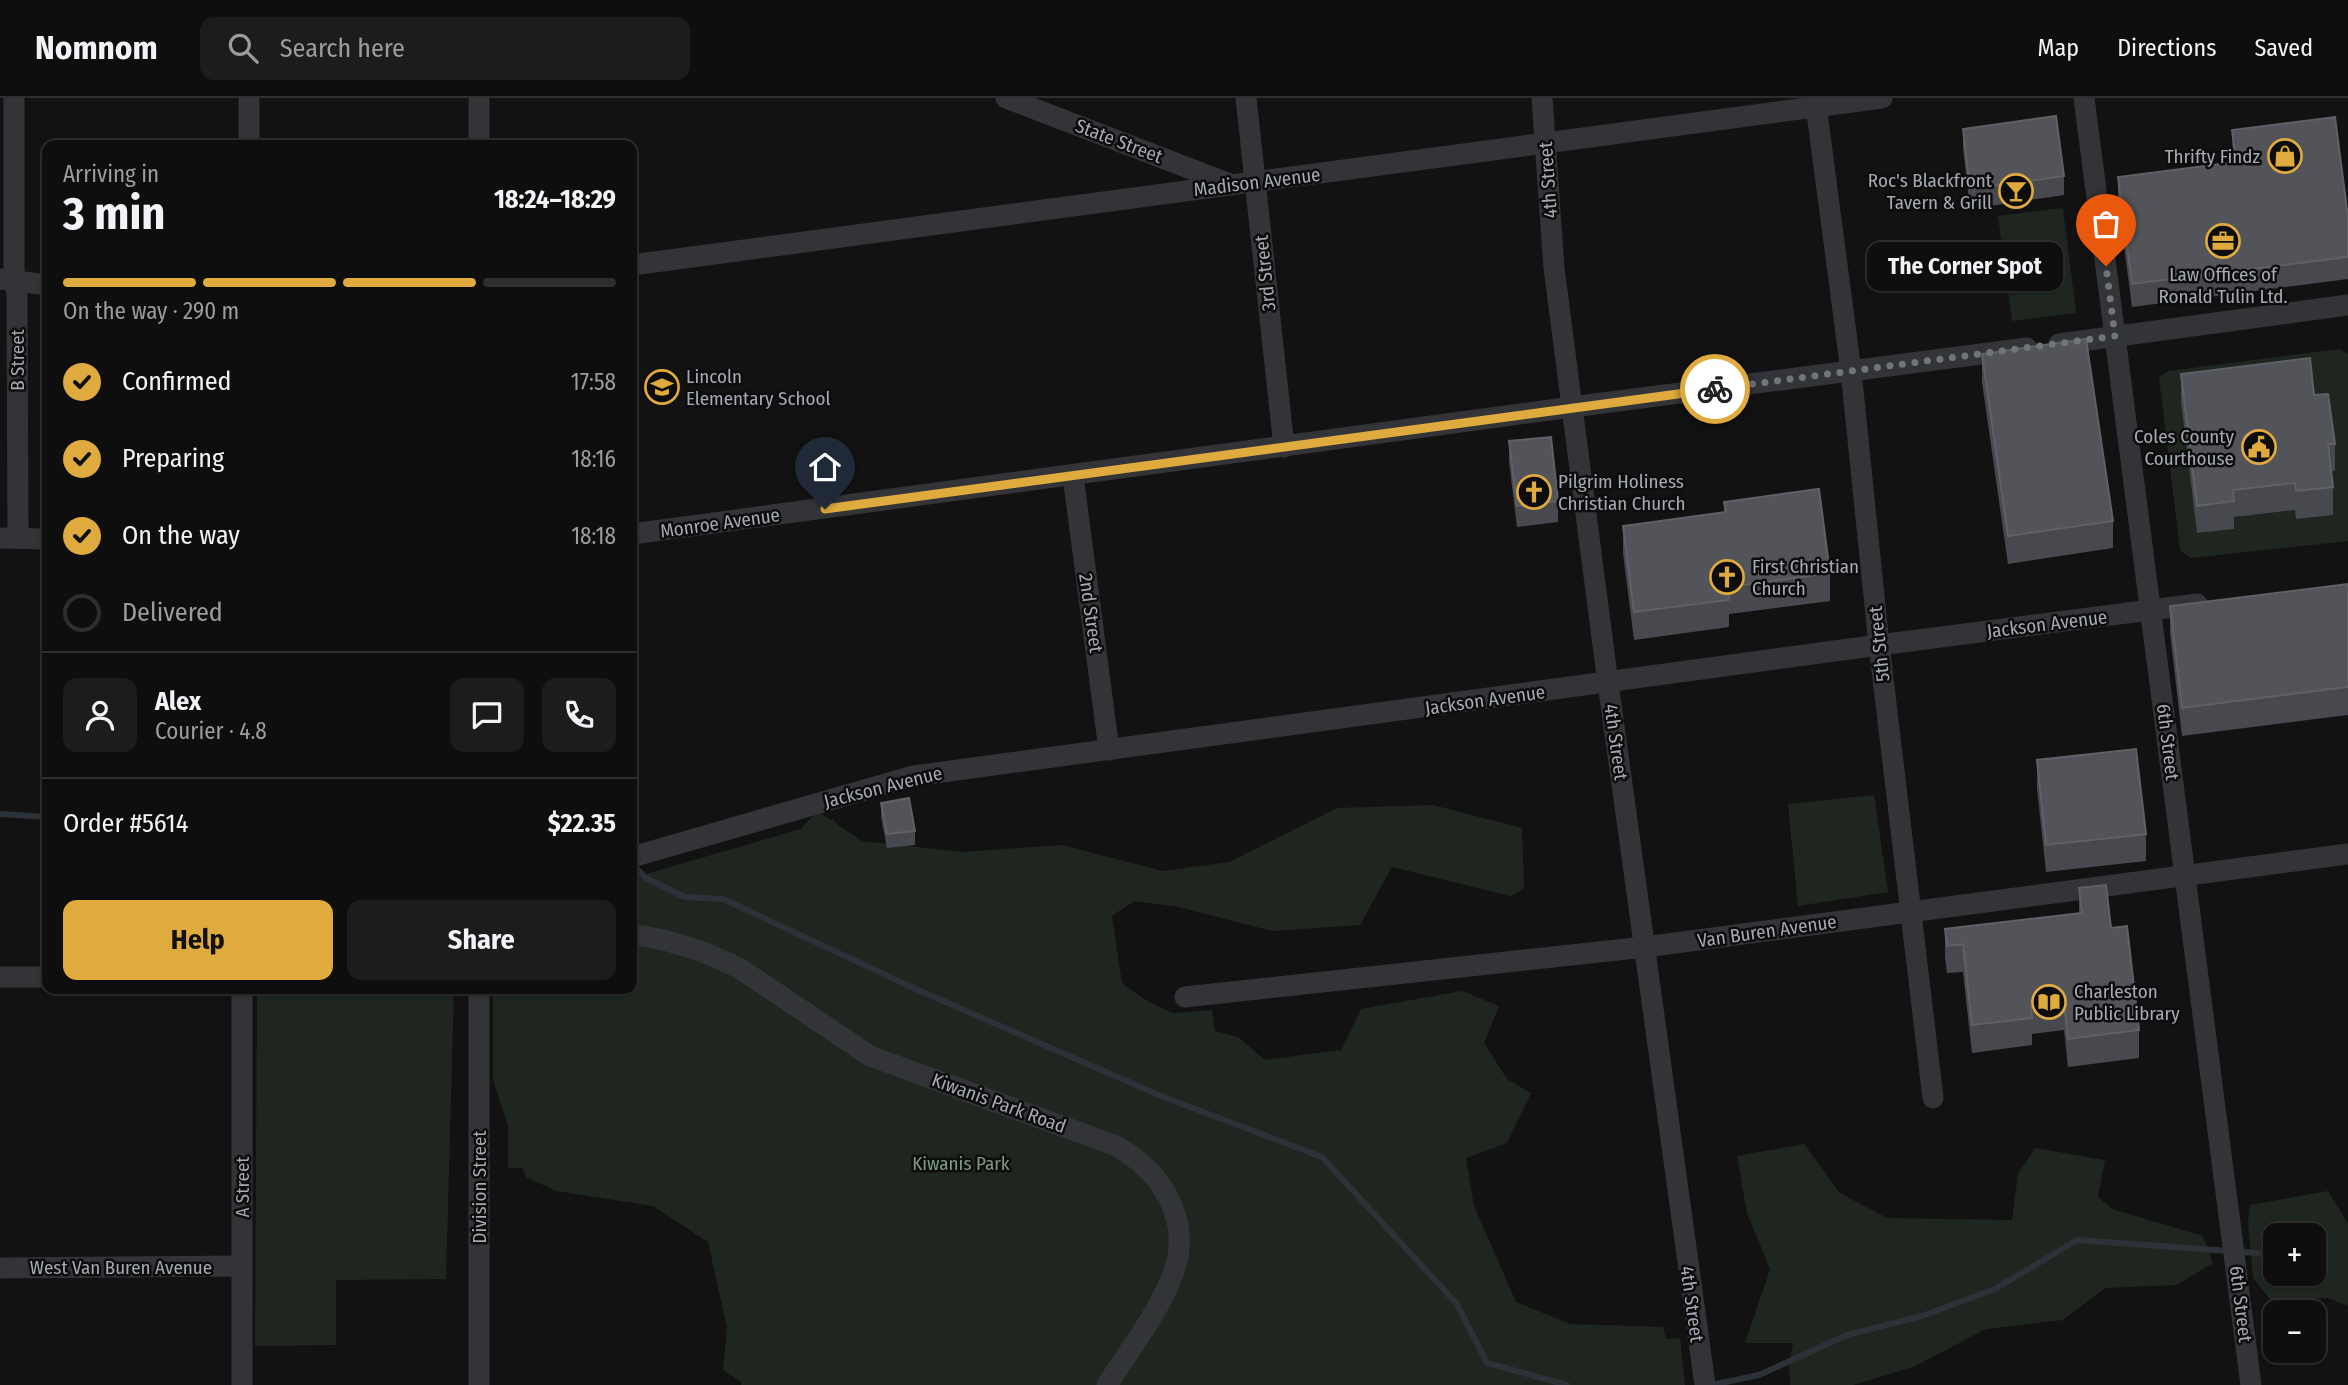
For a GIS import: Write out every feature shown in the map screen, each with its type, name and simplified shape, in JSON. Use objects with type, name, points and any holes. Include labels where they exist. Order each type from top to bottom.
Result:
[{"type":"street","name":"B Street","points":[[9,538],[17,293],[7,280],[14,98]]},
{"type":"street","points":[[248,98],[249,140]]},
{"type":"street","points":[[479,98],[479,140]]},
{"type":"street","name":"State Street","points":[[1006,98],[1232,185]]},
{"type":"street","name":"3rd Street","points":[[1246,98],[1284,447]]},
{"type":"street","name":"4th Street","points":[[1542,98],[1554,268],[1705,1385]]},
{"type":"street","name":"Madison Avenue","points":[[637,264],[1546,144],[1816,102],[1882,98]]},
{"type":"street","name":"6th Street","points":[[2084,98],[2251,1385]]},
{"type":"street","name":"5th Street","points":[[1816,102],[1851,371],[1879,645],[1933,1098]]},
{"type":"street","points":[[7,280],[42,284]]},
{"type":"street","name":"Monroe Avenue","points":[[637,533],[2348,305]]},
{"type":"street","name":"2nd Street","points":[[1073,475],[1109,750]]},
{"type":"street","points":[[9,538],[42,539]]},
{"type":"street","name":"Jackson Avenue","points":[[637,856],[913,776],[2217,602]]},
{"type":"street","name":"Van Buren Avenue","points":[[1185,997],[1645,947],[2348,854]]},
{"type":"street","name":"Kiwanis Park Road","points":[[637,935],[663,940],[739,968],[870,1056],[1114,1145],[1133,1155],[1151,1171],[1164,1189],[1174,1211],[1178,1257],[1162,1298],[1107,1385]]},
{"type":"street","points":[[0,977],[42,977]]},
{"type":"street","name":"A Street","points":[[242,994],[242,1385]]},
{"type":"street","name":"Division Street","points":[[479,994],[479,1385]]},
{"type":"street","name":"West Van Buren Avenue","points":[[0,1268],[242,1266]]},
{"type":"green space","points":[[2063,208],[2076,313],[2012,321],[1998,216]]},
{"type":"green space","points":[[2339,349],[2348,354],[2348,541],[2191,558],[2180,551],[2159,377],[2169,371]],"holes":[[[2328,422],[2334,471],[2328,472],[2295,510],[2233,517],[2234,529],[2197,533]]]},
{"type":"green space","points":[[1874,795],[1888,892],[1798,906],[1788,804]]},
{"type":"green space","name":"Kiwanis Park","points":[[1433,805],[1522,828],[1524,888],[1511,896],[1392,867],[1360,925],[1272,931],[1179,907],[1134,901],[1112,916],[1122,983],[1145,1000],[1172,1013],[1212,1010],[1215,1031],[1238,1037],[1265,1060],[1341,1050],[1361,1009],[1462,991],[1499,1006],[1484,1043],[1507,1079],[1531,1093],[1507,1143],[1466,1158],[1474,1206],[1516,1302],[1570,1324],[1663,1327],[1666,1339],[1680,1338],[1685,1385],[741,1385],[741,1382],[723,1370],[727,1328],[708,1242],[653,1206],[556,1191],[526,1177],[522,1168],[508,1168],[508,1126],[493,1080],[493,994],[637,994],[637,877],[801,829],[817,811],[831,820],[834,819],[834,822],[862,841],[963,852],[1062,845],[1163,871],[1229,862],[1337,808]]},
{"type":"green space","points":[[454,994],[446,1279],[336,1280],[336,1345],[255,1346],[257,996]]},
{"type":"green space","points":[[1804,1144],[1840,1193],[1887,1218],[2012,1220],[2018,1174],[2035,1148],[2105,1160],[2098,1197],[2112,1209],[2203,1236],[2213,1263],[2177,1285],[2105,1288],[2063,1320],[1986,1329],[1913,1367],[1853,1385],[1790,1385],[1789,1367],[1793,1343],[1745,1343],[1770,1269],[1747,1213],[1737,1156]]},
{"type":"green space","points":[[2328,1191],[2348,1224],[2348,1306],[2328,1298],[2270,1299],[2253,1278],[2248,1222],[2250,1205]]},
{"type":"building","points":[[2056,116],[2064,176],[1970,189],[1963,129]]},
{"type":"building","points":[[2335,117],[2348,217],[2348,257],[2132,284],[2118,177],[2236,162],[2232,130]]},
{"type":"building","points":[[2086,339],[2113,521],[2008,536],[1982,354]]},
{"type":"building","name":"Coles County Courthouse","points":[[2310,358],[2314,395],[2328,394],[2335,444],[2328,444],[2333,487],[2296,491],[2295,483],[2233,490],[2234,501],[2197,506],[2181,374]]},
{"type":"building","name":"Pilgrim Holiness Christian Church","points":[[1551,437],[1558,501],[1517,506],[1509,441]]},
{"type":"building","name":"First Christian Church","points":[[1819,489],[1830,573],[1728,587],[1729,600],[1634,612],[1623,526],[1726,512],[1724,502]]},
{"type":"building","points":[[2348,584],[2348,687],[2182,708],[2170,606]]},
{"type":"building","points":[[2136,749],[2146,834],[2046,845],[2037,760]]},
{"type":"building","points":[[909,798],[915,831],[887,834],[881,803]]},
{"type":"building","name":"Charleston Public Library","points":[[2106,885],[2111,928],[2127,926],[2139,1030],[2068,1039],[2064,1003],[2031,1007],[2032,1018],[1972,1025],[1963,944],[1947,946],[1945,929],[2082,913],[2079,888]]},
{"type":"waterway","points":[[0,814],[42,817]]},
{"type":"waterway","points":[[637,869],[646,878],[685,897],[723,899],[918,990],[1161,1096],[1322,1157],[1457,1304],[1487,1363],[1567,1385]]},
{"type":"waterway","points":[[1712,1385],[1759,1375],[1847,1335],[1922,1316],[1995,1289],[2077,1240],[2263,1253]]},
{"type":"way so far","points":[[1715,389],[2115,336],[2106,266]]},
{"type":"place","name":"Thrifty Findz","points":[[2285,156]]},
{"type":"place","name":"Roc's Blackfront Tavern & Grill","points":[[2016,191]]},
{"type":"place","name":"Law Offices of Ronald Tulin Ltd.","points":[[2223,241]]},
{"type":"place","name":"The Corner Spot","points":[[2106,266]]},
{"type":"place","name":"Lincoln Elementary School","points":[[662,387]]},
{"type":"place","name":"Coles County Courthouse","points":[[2259,447]]},
{"type":"place","name":"Pilgrim Holiness Christian Church","points":[[1534,492]]},
{"type":"place","name":"First Christian Church","points":[[1727,577]]},
{"type":"place","name":"Charleston Public Library","points":[[2049,1002]]},
{"type":"route","points":[[825,509],[1715,389]]}]
